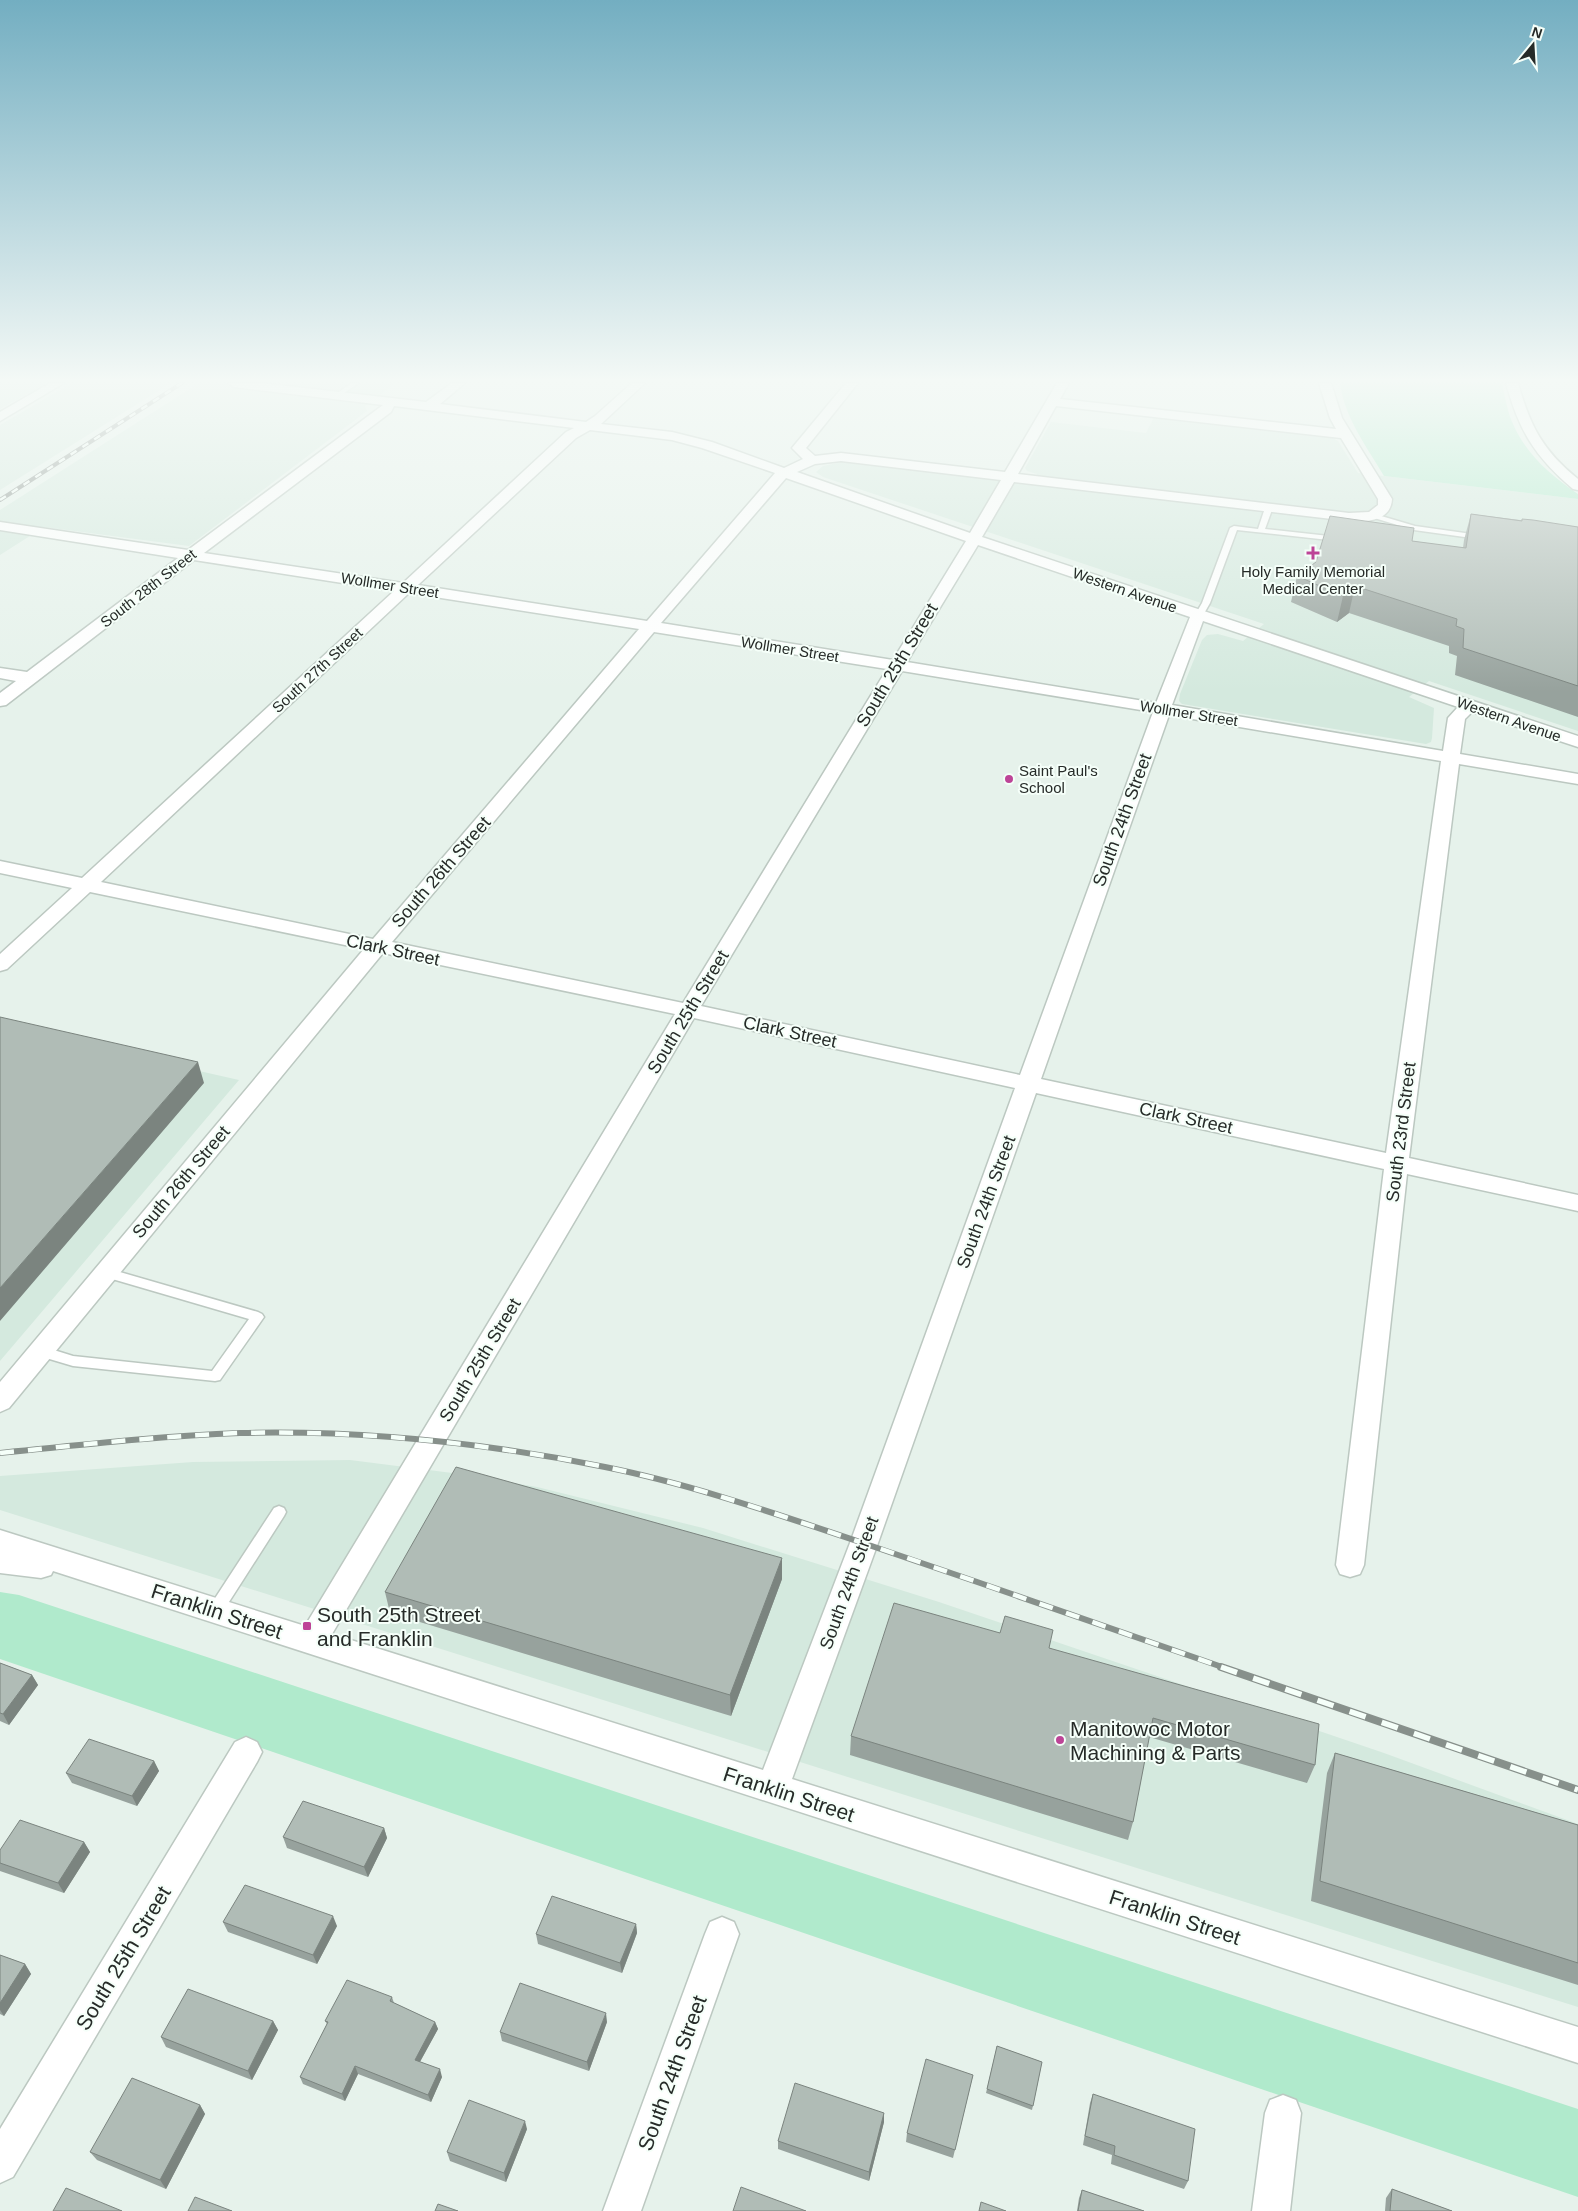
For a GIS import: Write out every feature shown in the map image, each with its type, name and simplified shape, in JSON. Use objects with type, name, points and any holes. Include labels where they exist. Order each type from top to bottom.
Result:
[{"type":"street","name":"South 28th Street","points":[[0,701],[283,486]]},
{"type":"street","name":"South 27th Street","points":[[0,964],[516,486]]},
{"type":"street","name":"South 26th Street","points":[[0,1400],[378,946],[772,486]]},
{"type":"street","name":"Western Avenue","points":[[821,486],[1578,742]]},
{"type":"street","name":"South 25th Street","points":[[312,1641],[1004,486]]},
{"type":"street","name":"South 26th Street","points":[[1095,486],[1359,518],[1374,515]]},
{"type":"street","points":[[1374,515],[1383,511],[1385,506],[1385,499],[1377,486]]},
{"type":"street","name":"Wollmer Street","points":[[0,526],[652,626],[1578,779]]},
{"type":"street","name":"South 24th Street","points":[[772,1789],[864,1543],[1162,709],[1193,626],[1199,615]]},
{"type":"street","points":[[0,673],[31,678]]},
{"type":"street","name":"South 23rd Street","points":[[1350,1565],[1396,1164],[1456,720],[1469,705]]},
{"type":"street","name":"Clark Street","points":[[0,867],[1028,1083],[1578,1203]]},
{"type":"street","name":"Franklin Street","points":[[0,1542],[1578,2045]]},
{"type":"street","points":[[0,1561],[99,1573]]},
{"type":"street","name":"South 25th Street","points":[[0,2164],[246,1752]]},
{"type":"street","name":"South 24th Street","points":[[622,2211],[722,1934]]},
{"type":"street","points":[[1271,2211],[1283,2113]]},
{"type":"lane","points":[[1261,531],[1269,507]]},
{"type":"lane","points":[[1374,515],[1428,534],[1488,538]]},
{"type":"lane","points":[[1199,615],[1206,603],[1234,528],[1350,541]]},
{"type":"lane","points":[[41,1351],[73,1360],[215,1376],[258,1317],[106,1273]]},
{"type":"lane","points":[[215,1611],[279,1512]]},
{"type":"shaded area","points":[[37,486],[268,486],[189,546],[44,527],[0,555],[0,510]]},
{"type":"shaded area","name":"Holy Family Memorial Medical Center","points":[[851,486],[1470,486],[1578,499],[1578,731],[1429,681],[1409,697],[1434,708],[1432,738],[1431,742],[1426,744],[1182,704],[1179,701],[1180,694],[1202,640],[1207,635],[1218,634],[1243,641],[1264,624]]},
{"type":"shaded area","points":[[0,1026],[239,1080],[0,1361]]},
{"type":"shaded area","points":[[350,1460],[468,1475],[537,1487],[703,1528],[939,1602],[1384,1753],[1578,1824],[1578,2007],[0,1510],[0,1476],[193,1462]]},
{"type":"green space","points":[[1470,486],[1567,486],[1578,494],[1578,499]]},
{"type":"green space","points":[[0,1592],[19,1595],[1578,2109],[1578,2197],[0,1659]]},
{"type":"building","points":[[1471,514],[1522,521],[1522,519],[1533,520],[1578,527],[1578,686],[1463,648],[1464,629],[1456,626],[1457,619],[1355,586],[1343,596],[1297,576],[1316,562],[1330,516],[1414,528],[1412,541],[1466,548]]},
{"type":"building","points":[[0,1017],[198,1062],[0,1288]]},
{"type":"building","points":[[456,1467],[782,1558],[730,1695],[385,1592]]},
{"type":"building","points":[[894,1603],[1000,1633],[1005,1616],[1053,1630],[1049,1648],[1319,1724],[1315,1765],[1153,1718],[1133,1822],[851,1736]]},
{"type":"building","points":[[0,1663],[32,1675],[3,1714],[0,1713]]},
{"type":"building","points":[[89,1739],[154,1761],[132,1796],[66,1773]]},
{"type":"building","points":[[1335,1753],[1578,1825],[1578,1963],[1320,1881]]},
{"type":"building","points":[[303,1801],[384,1828],[364,1867],[283,1837]]},
{"type":"building","points":[[20,1820],[84,1842],[58,1883],[0,1863],[0,1850]]},
{"type":"building","points":[[245,1885],[333,1916],[313,1955],[223,1922]]},
{"type":"building","points":[[552,1896],[636,1924],[620,1963],[536,1934]]},
{"type":"building","points":[[0,1955],[25,1964],[0,2003]]},
{"type":"building","points":[[347,1980],[392,1997],[390,2001],[435,2022],[415,2060],[440,2069],[428,2095],[355,2066],[342,2094],[300,2077],[328,2022],[325,2021]]},
{"type":"building","points":[[520,1983],[606,2013],[587,2062],[500,2032]]},
{"type":"building","points":[[188,1989],[273,2021],[248,2071],[161,2037]]},
{"type":"building","points":[[997,2046],[1042,2062],[1033,2106],[987,2089]]},
{"type":"building","points":[[926,2059],[973,2075],[955,2150],[907,2133]]},
{"type":"building","points":[[132,2078],[200,2105],[160,2180],[90,2152]]},
{"type":"building","points":[[795,2083],[884,2113],[869,2172],[778,2141]]},
{"type":"building","points":[[1093,2094],[1195,2129],[1188,2181],[1114,2155],[1115,2146],[1085,2136]]},
{"type":"building","points":[[469,2100],[525,2121],[504,2173],[447,2152]]},
{"type":"building","points":[[741,2187],[806,2211],[733,2211]]},
{"type":"building","points":[[66,2188],[122,2211],[53,2211]]},
{"type":"building","points":[[1392,2189],[1452,2211],[1390,2211]]},
{"type":"building","points":[[1082,2190],[1144,2211],[1078,2211]]},
{"type":"building","points":[[195,2197],[232,2211],[188,2211]]},
{"type":"building","points":[[981,2202],[1006,2211],[979,2211]]},
{"type":"building","points":[[438,2204],[458,2211],[435,2211]]},
{"type":"railway","points":[[0,500],[21,486]]},
{"type":"railway","points":[[0,1453],[120,1441],[240,1433],[377,1436],[515,1451],[637,1474],[733,1500],[906,1557],[1225,1668]]},
{"type":"railway","points":[[1221,1667],[1578,1790]]},
{"type":"place","name":"Holy Family Memorial Medical Center","points":[[1313,553]]},
{"type":"place","name":"Saint Paul's School","points":[[1009,779]]},
{"type":"place","name":"South 25th Street and Franklin","points":[[307,1626]]},
{"type":"place","name":"Manitowoc Motor Machining & Parts","points":[[1060,1740]]}]
